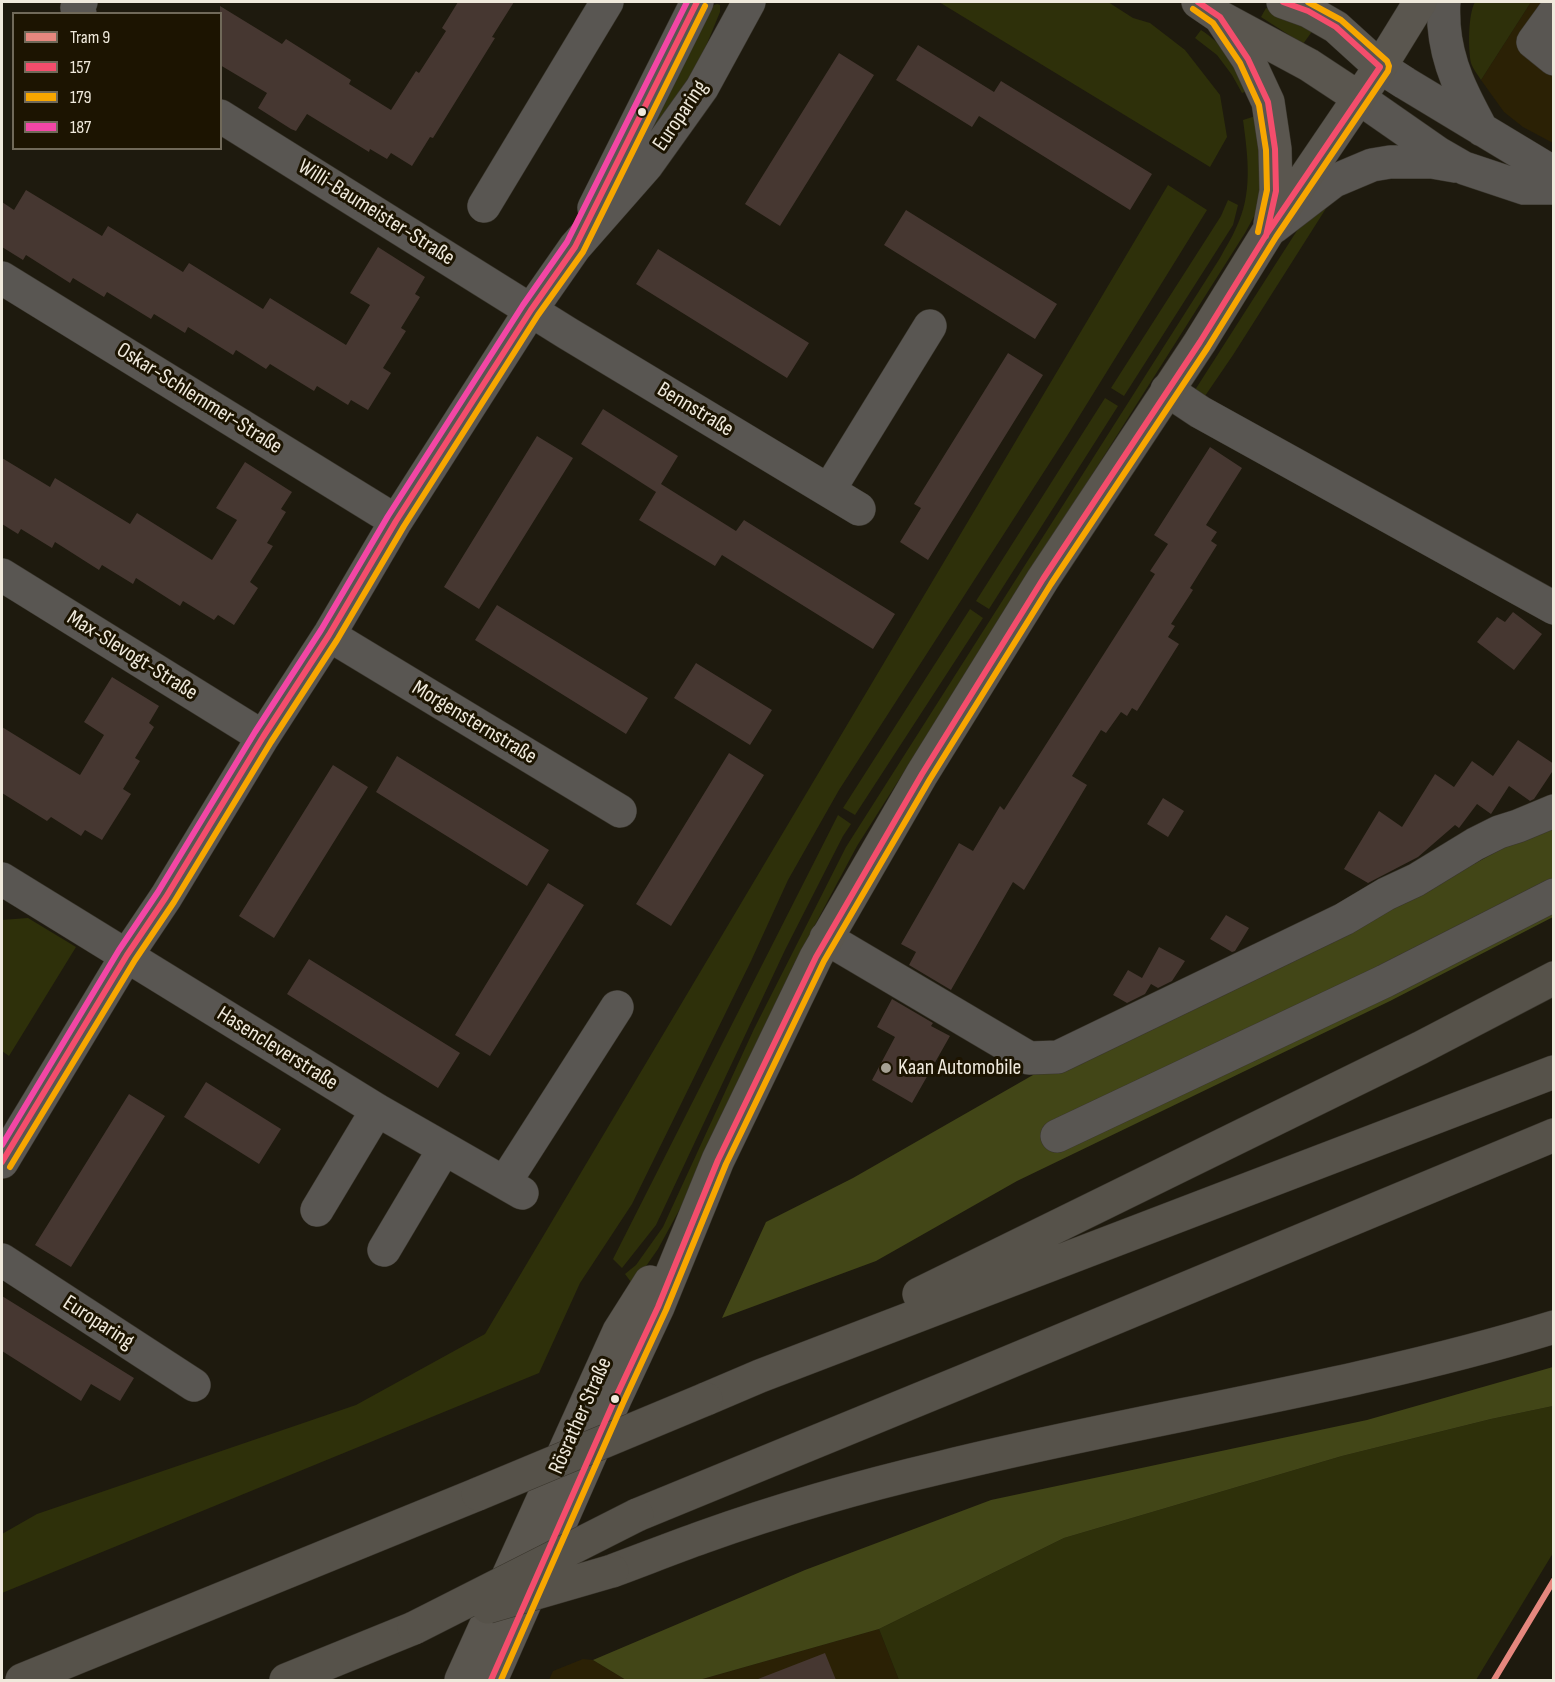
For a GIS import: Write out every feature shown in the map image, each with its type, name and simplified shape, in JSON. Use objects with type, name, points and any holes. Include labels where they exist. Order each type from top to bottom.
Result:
[{"type":"highway","points":[[760,1376],[924,1292],[1420,1048],[1554,978]]},
{"type":"highway","points":[[22,1680],[760,1376],[1554,1072]]},
{"type":"highway","points":[[286,1680],[414,1628],[638,1515],[1554,1135]]},
{"type":"highway","points":[[414,1628],[612,1572],[704,1537],[893,1479],[1403,1367],[1554,1327]]},
{"type":"main road","points":[[1283,2],[1308,11],[1336,27],[1380,67]]},
{"type":"main road","name":"Rösrather Straße","points":[[491,1680],[658,1307],[718,1160],[816,957],[928,764],[1043,579],[1200,342],[1268,232],[1380,67],[1420,2]]},
{"type":"main road","points":[[1209,9],[1309,65],[1359,98]]},
{"type":"main road","points":[[1209,9],[1248,59],[1268,102],[1275,149],[1276,181],[1268,232]]},
{"type":"main road","name":"Rösrather Straße","points":[[461,1680],[619,1331],[642,1296],[718,1160]]},
{"type":"street","points":[[484,206],[607,2]]},
{"type":"street","name":"Europaring","points":[[575,247],[697,2]]},
{"type":"street","name":"Europaring","points":[[2,1162],[127,956],[329,635],[396,521],[531,310],[575,247],[647,165],[702,88],[746,2]]},
{"type":"street","points":[[1444,2],[1445,42],[1453,73],[1482,130]]},
{"type":"street","points":[[1554,13],[1533,42],[1554,59]]},
{"type":"street","points":[[1380,67],[1554,173]]},
{"type":"street","points":[[1359,98],[1438,153],[1464,168],[1524,188],[1554,188]]},
{"type":"street","name":"Willi-Baumeister-Straße","points":[[222,117],[531,310]]},
{"type":"street","name":"Rösrather Straße","points":[[1268,232],[1334,181],[1372,165],[1390,162],[1432,162],[1464,168]]},
{"type":"street","name":"Oskar-Schlemmer-Straße","points":[[2,278],[396,521]]},
{"type":"street","name":"Bennstraße","points":[[531,310],[860,509]]},
{"type":"street","points":[[829,490],[930,326]]},
{"type":"street","points":[[1167,390],[1200,412],[1554,608]]},
{"type":"street","name":"Max-Slevogt-Straße","points":[[2,575],[263,737]]},
{"type":"street","name":"Morgensternstraße","points":[[329,635],[620,811]]},
{"type":"street","points":[[826,939],[1029,1058],[1058,1057],[1344,919],[1499,832],[1554,811]]},
{"type":"street","name":"Hasencleverstraße","points":[[10,892],[127,956],[376,1110],[513,1187],[616,1007]]},
{"type":"street","points":[[1057,1136],[1385,981],[1554,895]]},
{"type":"street","points":[[317,1210],[376,1110]]},
{"type":"street","points":[[384,1250],[444,1149]]},
{"type":"street","name":"Europaring","points":[[2,1260],[194,1385]]},
{"type":"shaded area","points":[[1531,2],[1553,2],[1553,143],[1523,127],[1504,112],[1481,80]]},
{"type":"shaded area","points":[[879,1629],[899,1680],[699,1680]]},
{"type":"shaded area","points":[[583,1659],[593,1660],[626,1680],[549,1680],[553,1671]]},
{"type":"green space","points":[[939,2],[1108,2],[1133,18],[1150,23],[1185,50],[1220,95],[1227,137],[1210,167]]},
{"type":"green space","points":[[1475,2],[1531,2],[1481,80],[1471,63],[1469,49],[1470,23]]},
{"type":"green space","points":[[714,5],[720,5],[720,12],[699,63],[649,135],[652,116]]},
{"type":"green space","points":[[1266,8],[1316,26],[1303,44],[1261,17]]},
{"type":"green space","points":[[1201,30],[1224,50],[1252,89],[1242,93],[1217,55],[1195,38]]},
{"type":"green space","points":[[1262,114],[1266,159],[1257,211],[857,846],[794,964],[683,1203],[658,1249],[644,1269],[631,1282],[625,1274],[636,1265],[663,1227],[754,1029],[846,847],[1220,258],[1245,202],[1248,175],[1243,120]]},
{"type":"green space","points":[[1168,185],[1207,210],[1067,436],[839,790],[788,880],[751,961],[632,1204],[580,1283],[539,1373],[2,1593],[2,1534],[37,1514],[356,1405],[485,1334]]},
{"type":"green space","points":[[1332,199],[1205,396],[1195,390],[1298,229]]},
{"type":"green space","points":[[1228,200],[1238,205],[1233,225],[1124,396],[1111,388],[1221,216]]},
{"type":"green space","points":[[1105,398],[1118,406],[989,609],[976,601]]},
{"type":"green space","points":[[970,609],[983,618],[855,815],[843,808]]},
{"type":"green space","points":[[838,815],[851,824],[785,950],[656,1225],[622,1268],[613,1259]]},
{"type":"green space","points":[[1553,821],[1553,917],[1390,1001],[1017,1181],[876,1261],[722,1318],[766,1222],[853,1178],[1040,1071],[1347,933]]},
{"type":"green space","points":[[28,918],[76,947],[9,1056],[2,1051],[2,920]]},
{"type":"green space","points":[[1553,1367],[1553,1406],[1342,1456],[1064,1538],[879,1629],[699,1680],[626,1680],[593,1660],[805,1570],[991,1500],[1367,1420]]},
{"type":"green space","points":[[1553,1406],[1553,1553],[1476,1680],[899,1680],[879,1629],[1064,1538],[1342,1456]]},
{"type":"building","points":[[458,2],[514,2],[492,37],[495,38],[433,138],[430,137],[412,166],[391,153],[387,159],[370,149],[369,152],[307,114],[296,131],[291,129],[258,108],[267,93],[222,66],[220,6],[282,44],[286,39],[351,80],[349,84],[391,110],[416,71],[419,73],[446,31],[442,28]]},
{"type":"building","points":[[918,45],[994,92],[1001,81],[1152,174],[1130,210],[979,116],[972,127],[896,80]]},
{"type":"building","points":[[839,53],[874,75],[780,226],[745,204]]},
{"type":"building","points":[[26,190],[102,236],[108,226],[183,272],[189,263],[263,309],[270,298],[346,345],[370,305],[350,293],[378,247],[425,277],[415,294],[420,297],[401,328],[406,331],[383,368],[391,373],[368,410],[351,400],[348,405],[317,386],[314,391],[270,364],[266,369],[236,350],[233,355],[188,327],[185,333],[154,314],[151,319],[107,292],[104,297],[73,278],[70,283],[26,255],[23,260],[2,247],[2,202],[14,210]]},
{"type":"building","points":[[906,210],[1057,304],[1035,339],[884,245]]},
{"type":"building","points":[[658,249],[809,343],[787,378],[636,284]]},
{"type":"building","points":[[1008,353],[1043,375],[928,560],[900,542],[921,508],[914,504]]},
{"type":"building","points":[[603,409],[678,456],[661,484],[736,531],[744,520],[895,614],[873,649],[722,555],[715,566],[639,520],[656,492],[581,444]]},
{"type":"building","points":[[537,436],[573,458],[479,609],[444,587]]},
{"type":"building","points":[[1210,447],[1242,468],[1206,525],[1217,532],[1211,541],[1217,545],[1190,588],[1193,590],[1171,624],[1175,626],[1168,637],[1179,644],[1137,711],[1132,708],[1127,716],[1121,712],[1106,733],[1101,730],[1072,776],[1087,785],[1024,890],[1013,882],[951,990],[909,965],[916,952],[901,944],[959,843],[973,851],[1000,806],[1004,810],[1155,574],[1150,571],[1168,544],[1154,535]]},
{"type":"building","points":[[2,458],[50,487],[55,478],[130,524],[137,513],[212,560],[237,520],[216,508],[245,462],[292,492],[281,509],[286,512],[267,543],[273,546],[250,582],[258,588],[234,625],[218,615],[214,620],[183,601],[180,606],[136,578],[133,584],[102,565],[99,570],[55,542],[52,548],[21,529],[18,534],[2,524]]},
{"type":"building","points":[[497,605],[648,698],[626,734],[475,640]]},
{"type":"building","points":[[1513,612],[1542,634],[1514,670],[1477,642],[1497,617],[1505,622]]},
{"type":"building","points":[[696,663],[772,710],[750,745],[674,698]]},
{"type":"building","points":[[112,677],[159,706],[149,723],[154,727],[135,758],[140,761],[123,789],[131,794],[102,840],[85,830],[81,836],[51,817],[47,821],[2,793],[2,727],[80,775],[104,735],[84,722]]},
{"type":"building","points":[[1518,740],[1554,764],[1554,769],[1534,799],[1530,801],[1509,786],[1491,814],[1477,804],[1459,828],[1455,825],[1418,857],[1368,883],[1344,869],[1379,811],[1402,827],[1435,774],[1454,787],[1472,761],[1493,776]]},
{"type":"building","points":[[729,753],[764,775],[671,926],[636,904]]},
{"type":"building","points":[[397,756],[549,850],[527,886],[376,792]]},
{"type":"building","points":[[333,765],[368,787],[274,938],[239,916]]},
{"type":"building","points":[[1163,798],[1184,811],[1168,837],[1147,824]]},
{"type":"building","points":[[548,883],[584,905],[490,1056],[455,1035]]},
{"type":"building","points":[[1226,915],[1249,928],[1235,951],[1232,952],[1210,939]]},
{"type":"building","points":[[1159,947],[1185,961],[1172,981],[1158,988],[1151,984],[1145,994],[1127,1003],[1113,995],[1128,970],[1142,978]]},
{"type":"building","points":[[309,959],[460,1053],[438,1088],[287,994]]},
{"type":"building","points":[[892,999],[933,1023],[931,1026],[950,1036],[912,1103],[872,1080],[895,1037],[877,1027]]},
{"type":"building","points":[[206,1082],[281,1129],[259,1164],[184,1117]]},
{"type":"building","points":[[129,1094],[165,1116],[71,1267],[35,1245]]},
{"type":"building","points":[[2,1296],[134,1378],[120,1401],[91,1384],[81,1401],[2,1351]]},
{"type":"building","points":[[825,1653],[836,1680],[758,1679]]},
{"type":"tram line","name":"9","points":[[1494,1680],[1554,1580]]},
{"type":"transit line","name":"187","points":[[2,1145],[119,950],[158,892],[255,732],[321,630],[388,516],[523,305],[567,242],[687,2]]},
{"type":"transit line","name":"157","points":[[2,1162],[127,955],[166,897],[263,737],[329,635],[396,521],[531,310],[575,247],[697,2]]},
{"type":"transit line","name":"157","points":[[1198,2],[1220,17],[1248,59],[1268,102],[1275,149],[1276,191],[1266,236]]},
{"type":"transit line","name":"157","points":[[491,1680],[658,1307],[718,1160],[816,957],[922,774],[1043,579],[1200,342],[1268,232],[1380,67],[1336,27],[1308,11],[1283,2]]},
{"type":"transit line","name":"179","points":[[501,1680],[666,1310],[726,1164],[824,961],[930,779],[1051,584],[1208,347],[1276,237],[1388,71],[1387,61],[1341,20],[1308,2]]},
{"type":"transit line","name":"179","points":[[10,1167],[135,960],[174,902],[271,742],[337,640],[404,526],[538,315],[583,252],[705,6]]},
{"type":"transit line","name":"179","points":[[1193,9],[1213,23],[1240,63],[1259,105],[1266,150],[1267,190],[1258,232]]},
{"type":"place","name":"Kaan Automobile","points":[[886,1068]]}]
